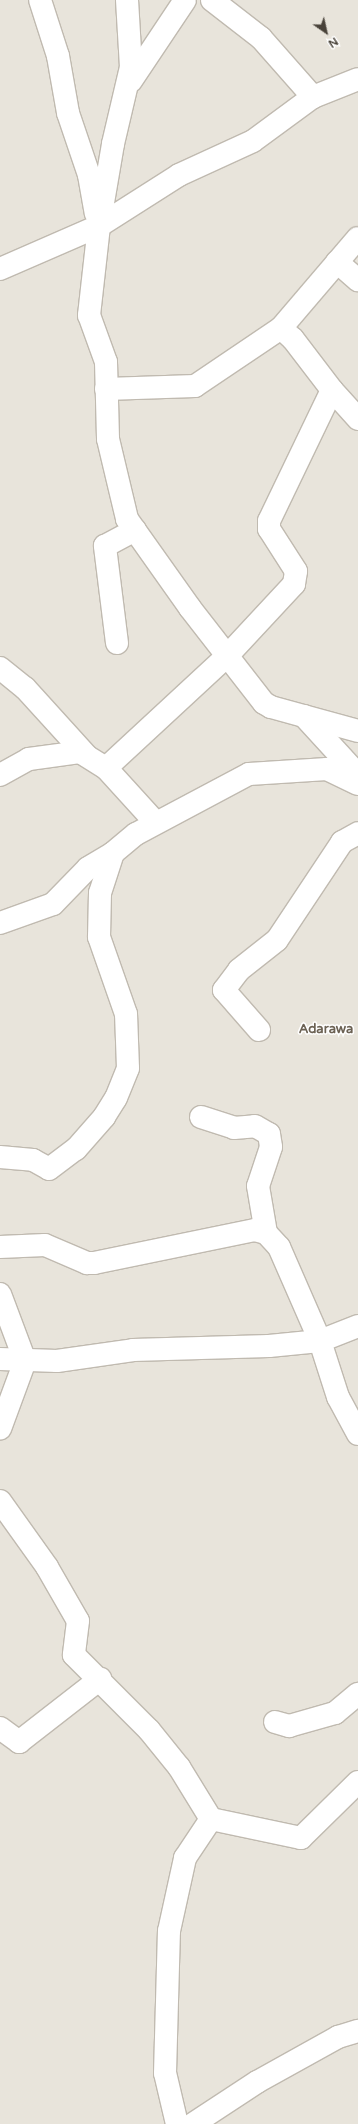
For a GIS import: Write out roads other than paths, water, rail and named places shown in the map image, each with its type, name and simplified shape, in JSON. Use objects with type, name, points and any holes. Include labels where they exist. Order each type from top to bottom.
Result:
[{"type":"street","points":[[40,0],[58,56],[68,113],[89,175],[99,226]]},
{"type":"street","points":[[127,0],[132,57],[127,87],[113,144],[99,226],[89,314],[105,357],[108,439],[127,519],[190,608],[264,703],[271,707],[358,731]]},
{"type":"street","points":[[127,87],[185,0]]},
{"type":"street","points":[[212,0],[261,38],[313,97]]},
{"type":"street","points":[[0,269],[99,226],[179,175],[253,141],[313,97],[358,80]]},
{"type":"street","points":[[106,389],[195,386],[281,328],[358,238]]},
{"type":"street","points":[[337,262],[358,280]]},
{"type":"street","points":[[281,328],[293,338],[332,390],[358,419]]},
{"type":"street","points":[[106,768],[228,655],[294,584],[296,571],[269,529],[269,521],[332,390]]},
{"type":"street","points":[[117,643],[105,546],[135,530]]},
{"type":"street","points":[[0,668],[25,688],[86,755],[106,768],[156,823]]},
{"type":"street","points":[[304,716],[358,775]]},
{"type":"street","points":[[0,775],[29,759],[72,752],[86,755]]},
{"type":"street","points":[[0,924],[53,904],[88,868],[113,853],[136,834],[249,774],[327,769],[358,784]]},
{"type":"street","points":[[259,1030],[224,990],[239,970],[276,940],[342,842],[358,833]]},
{"type":"street","points":[[0,1157],[33,1160],[49,1169],[76,1149],[104,1117],[116,1098],[128,1068],[126,1014],[99,937],[100,893],[113,853]]},
{"type":"street","points":[[201,1117],[234,1128],[255,1126],[269,1134],[270,1147],[258,1186],[266,1233]]},
{"type":"street","points":[[0,1247],[45,1245],[87,1263],[94,1263],[255,1230],[266,1233],[279,1247],[320,1341],[338,1396],[358,1434]]},
{"type":"street","points":[[0,1294],[25,1361],[0,1429]]},
{"type":"street","points":[[0,1358],[25,1361],[57,1361],[133,1350],[269,1346],[320,1341],[358,1326]]},
{"type":"street","points":[[0,1501],[47,1567],[78,1621],[74,1655],[100,1678],[149,1730],[174,1761],[210,1819],[301,1838],[358,1782]]},
{"type":"street","points":[[0,1728],[19,1742],[100,1678]]},
{"type":"street","points":[[274,1722],[289,1726],[335,1713],[358,1694]]},
{"type":"street","points":[[177,2124],[165,2072],[169,1931],[185,1858],[210,1819]]},
{"type":"street","points":[[192,2124],[257,2082],[338,2037],[358,2031]]},
{"type":"district","name":"Adarawa","points":[[326,1029]]}]
